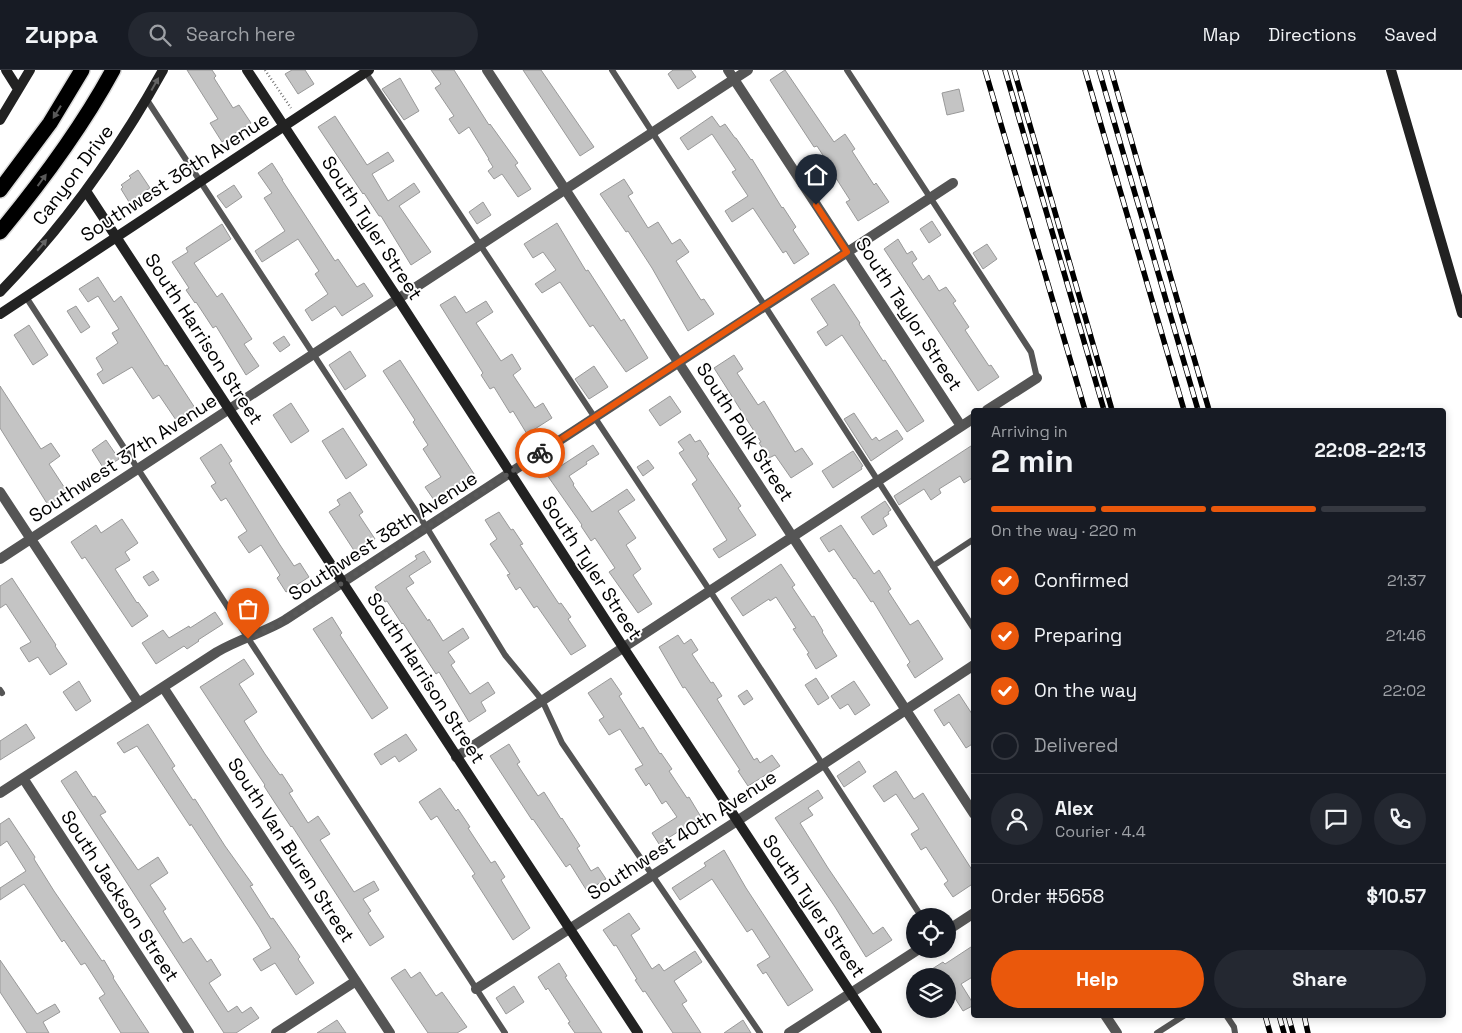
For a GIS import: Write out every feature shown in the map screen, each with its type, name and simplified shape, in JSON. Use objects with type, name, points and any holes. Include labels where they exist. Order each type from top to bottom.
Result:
[{"type":"highway","points":[[0,190],[50,123],[82,70]]},
{"type":"highway","points":[[0,232],[63,152],[90,112],[113,70]]},
{"type":"main road","points":[[6,70],[18,89]]},
{"type":"main road","points":[[0,120],[30,70]]},
{"type":"main road","name":"Canyon Drive","points":[[0,292],[86,191],[115,151],[147,100],[163,70]]},
{"type":"main road","name":"South Tyler Street","points":[[247,70],[398,299],[736,821],[877,1033]]},
{"type":"main road","points":[[1391,70],[1462,313]]},
{"type":"main road","name":"Southwest 36th Avenue","points":[[0,314],[367,71]]},
{"type":"main road","name":"South Harrison Street","points":[[86,191],[638,1033]]},
{"type":"main road","points":[[10,282],[17,292],[26,297]]},
{"type":"street","name":"South Polk Street","points":[[487,70],[971,809]]},
{"type":"street","name":"Southwest 37th Avenue","points":[[0,559],[653,132],[731,74],[748,70]]},
{"type":"street","name":"South Taylor Street","points":[[731,74],[962,426]]},
{"type":"street","name":"Southwest 38th Avenue","points":[[0,793],[224,648],[277,625],[953,183]]},
{"type":"street","points":[[990,408],[1037,378]]},
{"type":"street","points":[[456,757],[971,420]]},
{"type":"street","points":[[0,492],[138,702]]},
{"type":"street","name":"Southwest 40th Avenue","points":[[476,990],[971,667]]},
{"type":"street","name":"South Van Buren Street","points":[[162,687],[390,1033]]},
{"type":"street","name":"South Jackson Street","points":[[23,778],[189,1033]]},
{"type":"street","points":[[956,925],[971,915]]},
{"type":"street","points":[[789,1033],[906,957]]},
{"type":"street","points":[[276,1033],[356,981]]},
{"type":"street","points":[[1107,1018],[1117,1033]]},
{"type":"lane","points":[[612,70],[877,482],[971,623]]},
{"type":"lane","points":[[847,70],[1031,352],[1037,378]]},
{"type":"lane","points":[[367,71],[710,591],[916,908]]},
{"type":"lane","points":[[147,100],[427,528],[505,655],[542,700],[562,743],[760,1033]]},
{"type":"lane","points":[[26,297],[505,1033]]},
{"type":"lane","points":[[933,566],[971,541]]},
{"type":"lane","points":[[1157,1033],[1180,1018]]},
{"type":"lane","points":[[1228,1018],[1234,1027],[1235,1033]]},
{"type":"path","points":[[265,70],[297,118]]},
{"type":"building","points":[[187,70],[212,70],[216,76],[214,78],[233,108],[239,105],[251,123],[222,142],[210,123],[218,119]]},
{"type":"building","points":[[292,70],[305,70],[314,84],[298,94],[285,74]]},
{"type":"building","points":[[431,70],[454,70],[489,125],[518,163],[515,165],[531,189],[518,197],[502,174],[494,179],[488,171],[493,167],[469,127],[459,134],[449,119],[454,116],[435,88],[441,84]]},
{"type":"building","points":[[523,70],[541,70],[594,147],[580,156]]},
{"type":"building","points":[[673,70],[691,70],[696,77],[678,89],[668,74]]},
{"type":"building","points":[[785,70],[834,142],[845,134],[855,149],[852,151],[874,185],[876,183],[889,202],[858,221],[846,202],[850,200],[835,174],[817,146],[814,147],[770,80]]},
{"type":"building","points":[[400,78],[419,111],[404,120],[382,89]]},
{"type":"building","points":[[959,89],[964,111],[947,115],[942,93]]},
{"type":"building","points":[[335,116],[367,165],[388,152],[394,161],[372,174],[388,201],[414,183],[420,192],[399,206],[431,252],[411,265],[381,216],[379,216],[363,194],[318,127]]},
{"type":"building","points":[[712,116],[720,127],[725,124],[752,159],[796,227],[793,230],[809,254],[794,264],[786,251],[783,253],[753,208],[732,222],[725,211],[748,196],[732,172],[736,170],[712,134],[688,150],[680,138]]},
{"type":"building","points":[[272,163],[335,261],[338,259],[357,287],[364,283],[373,296],[342,316],[335,306],[312,321],[305,310],[328,294],[315,274],[319,271],[298,239],[262,262],[255,251],[285,231],[264,198],[272,193],[258,173]]},
{"type":"building","points":[[138,170],[150,188],[129,202],[121,189],[123,187],[121,185]]},
{"type":"building","points":[[624,179],[633,193],[628,196],[648,228],[658,222],[672,244],[680,239],[689,252],[676,261],[701,300],[704,299],[714,314],[688,331],[652,268],[628,231],[626,232],[600,194]]},
{"type":"building","points":[[234,185],[242,197],[226,208],[217,196]]},
{"type":"building","points":[[483,202],[491,215],[477,224],[469,212]]},
{"type":"building","points":[[932,221],[941,235],[929,243],[920,229]]},
{"type":"building","points":[[557,223],[586,271],[588,270],[621,321],[624,319],[648,358],[626,372],[593,325],[590,327],[560,282],[542,293],[535,284],[556,270],[543,252],[533,258],[524,244]]},
{"type":"building","points":[[222,224],[231,239],[194,263],[217,297],[222,293],[252,339],[244,344],[259,366],[246,375],[216,326],[213,328],[186,290],[189,288],[172,262],[188,252],[186,248]]},
{"type":"building","points":[[898,239],[907,254],[912,251],[917,259],[912,263],[923,280],[929,275],[939,291],[946,287],[956,301],[953,303],[969,327],[965,330],[989,366],[991,365],[999,377],[978,391],[884,249]]},
{"type":"building","points":[[987,244],[997,259],[983,269],[973,253]]},
{"type":"building","points":[[98,277],[114,302],[121,296],[165,366],[167,365],[195,408],[176,420],[159,395],[153,399],[132,367],[103,384],[97,374],[103,370],[96,358],[118,343],[112,333],[119,329],[98,296],[88,302],[79,289]]},
{"type":"building","points":[[834,284],[924,421],[907,432],[842,335],[826,346],[817,332],[828,325],[811,299]]},
{"type":"building","points":[[455,296],[466,313],[486,301],[493,312],[476,323],[501,361],[512,354],[521,369],[513,375],[535,408],[543,403],[552,418],[527,434],[513,411],[510,413],[494,387],[490,389],[481,375],[483,373],[440,305]]},
{"type":"building","points":[[76,306],[90,327],[81,333],[67,311]]},
{"type":"building","points":[[29,325],[48,355],[33,365],[14,335]]},
{"type":"building","points":[[284,336],[290,345],[280,352],[273,343]]},
{"type":"building","points":[[350,351],[366,376],[345,390],[329,365]]},
{"type":"building","points":[[734,355],[743,369],[737,373],[758,405],[764,401],[795,452],[802,448],[813,464],[791,478],[775,455],[769,458],[759,443],[761,442],[714,368]]},
{"type":"building","points":[[400,360],[474,474],[434,500],[425,487],[441,477],[423,449],[428,445],[413,422],[415,420],[383,371]]},
{"type":"building","points":[[594,366],[608,387],[589,399],[575,379]]},
{"type":"building","points":[[0,386],[41,449],[51,443],[60,456],[49,464],[68,493],[48,505],[0,428]]},
{"type":"building","points":[[670,396],[681,412],[660,426],[649,410]]},
{"type":"building","points":[[291,403],[309,431],[291,443],[273,415]]},
{"type":"building","points":[[854,413],[872,440],[876,437],[879,441],[897,430],[903,439],[871,461],[844,419]]},
{"type":"building","points":[[343,428],[367,465],[346,479],[322,441]]},
{"type":"building","points":[[690,434],[695,442],[700,440],[709,454],[707,456],[741,506],[738,508],[756,535],[719,558],[713,549],[727,540],[692,484],[697,480],[679,453],[684,450],[678,442]]},
{"type":"building","points":[[106,440],[119,459],[104,469],[92,450]]},
{"type":"building","points":[[221,444],[232,461],[229,463],[280,545],[294,566],[300,563],[309,577],[286,592],[277,578],[280,575],[261,545],[249,553],[238,537],[247,531],[226,498],[221,501],[211,486],[216,483],[200,458]]},
{"type":"building","points":[[593,445],[599,454],[569,476],[592,512],[627,489],[635,500],[618,511],[636,538],[626,545],[641,569],[633,575],[652,604],[638,613],[609,572],[615,568],[595,538],[591,541],[547,475]]},
{"type":"building","points":[[971,446],[971,479],[964,483],[960,476],[939,489],[941,493],[931,500],[924,489],[899,505],[894,496]]},
{"type":"building","points":[[853,451],[863,466],[861,467],[862,469],[833,488],[822,471]]},
{"type":"building","points":[[648,460],[654,468],[643,476],[637,467]]},
{"type":"building","points":[[350,492],[363,512],[359,515],[375,539],[355,552],[329,512],[340,505],[337,500]]},
{"type":"building","points":[[885,501],[891,510],[883,518],[887,526],[873,535],[861,517]]},
{"type":"building","points":[[499,512],[523,544],[520,545],[559,604],[561,603],[571,617],[568,619],[586,646],[571,655],[537,606],[534,608],[520,587],[516,590],[507,575],[510,574],[490,544],[497,539],[485,520]]},
{"type":"building","points":[[122,519],[138,543],[125,552],[130,560],[115,569],[137,603],[148,616],[132,627],[85,557],[82,559],[71,542],[96,525],[101,533]]},
{"type":"building","points":[[841,525],[874,574],[879,570],[891,589],[888,591],[910,625],[918,620],[943,659],[915,678],[907,665],[910,662],[873,601],[871,602],[834,549],[829,552],[820,538]]},
{"type":"building","points":[[424,551],[431,562],[409,576],[414,583],[406,588],[443,641],[463,628],[469,638],[448,652],[455,662],[451,665],[470,694],[488,682],[495,693],[481,702],[486,711],[469,722],[439,672],[436,674],[403,623],[375,587],[417,559],[415,556]]},
{"type":"building","points":[[781,564],[795,585],[792,587],[812,617],[814,616],[837,656],[816,669],[807,654],[809,653],[793,629],[796,628],[776,597],[770,601],[769,599],[743,616],[731,598]]},
{"type":"building","points":[[153,571],[159,580],[149,586],[143,577]]},
{"type":"building","points":[[12,578],[67,664],[50,675],[38,657],[29,662],[20,648],[31,642],[6,604],[0,608],[0,586]]},
{"type":"building","points":[[250,602],[258,615],[247,622],[239,610]]},
{"type":"building","points":[[215,612],[223,624],[187,649],[184,646],[156,664],[142,643],[163,630],[169,638],[189,626],[190,628]]},
{"type":"building","points":[[332,617],[342,633],[340,635],[388,708],[372,719],[313,629]]},
{"type":"building","points":[[678,635],[684,644],[691,639],[698,650],[692,654],[722,696],[717,699],[754,760],[757,758],[760,763],[772,755],[780,766],[748,786],[738,771],[740,770],[685,687],[683,688],[659,647]]},
{"type":"building","points":[[244,659],[254,674],[239,684],[257,712],[244,721],[265,754],[293,791],[289,793],[308,823],[318,816],[330,834],[320,840],[354,892],[374,881],[379,890],[363,899],[371,911],[368,913],[384,937],[370,946],[200,687]]},
{"type":"building","points":[[611,678],[622,694],[619,696],[640,729],[643,727],[672,769],[669,771],[687,798],[689,797],[701,817],[659,844],[652,833],[677,817],[666,801],[662,804],[649,783],[646,786],[635,769],[643,765],[620,729],[609,735],[599,720],[604,717],[588,693]]},
{"type":"building","points":[[816,678],[829,698],[818,705],[805,685]]},
{"type":"building","points":[[79,681],[91,701],[76,711],[63,692]]},
{"type":"building","points":[[854,681],[870,705],[855,715],[848,704],[840,709],[831,696]]},
{"type":"building","points":[[747,690],[753,699],[744,705],[738,696]]},
{"type":"building","points":[[959,694],[971,712],[971,745],[966,748],[949,722],[944,726],[934,710]]},
{"type":"building","points":[[26,724],[35,738],[0,760],[0,741]]},
{"type":"building","points":[[148,724],[175,766],[172,768],[253,885],[250,886],[271,919],[273,918],[300,957],[298,959],[314,983],[296,995],[275,963],[261,971],[253,959],[271,948],[259,927],[137,746],[124,753],[117,743]]},
{"type":"building","points":[[406,734],[417,750],[399,762],[395,756],[381,765],[374,754]]},
{"type":"building","points":[[509,744],[520,762],[517,764],[538,796],[544,792],[562,818],[580,846],[577,848],[591,871],[598,867],[606,879],[587,891],[570,864],[566,867],[532,820],[490,756]]},
{"type":"building","points":[[859,761],[866,772],[844,787],[837,776]]},
{"type":"building","points":[[76,771],[93,797],[95,796],[106,812],[100,815],[138,870],[158,857],[168,873],[150,885],[166,909],[163,911],[183,943],[191,938],[207,962],[211,959],[221,975],[209,983],[228,1012],[237,1006],[242,1013],[251,1007],[259,1018],[236,1033],[224,1033],[61,781]]},
{"type":"building","points":[[896,771],[914,799],[923,793],[971,868],[971,885],[953,897],[944,884],[948,881],[926,847],[921,850],[911,834],[919,829],[896,794],[884,802],[873,786]]},
{"type":"building","points":[[440,788],[456,811],[458,809],[491,863],[495,861],[505,877],[501,880],[530,928],[513,940],[472,876],[475,874],[437,816],[431,820],[419,802]]},
{"type":"building","points":[[818,790],[823,798],[808,808],[813,815],[800,823],[873,934],[883,927],[892,940],[866,957],[775,818]]},
{"type":"building","points":[[9,818],[35,857],[34,859],[54,891],[102,961],[104,960],[113,978],[149,1033],[121,1033],[99,998],[105,994],[85,963],[81,965],[64,940],[62,942],[24,884],[0,900],[0,888],[26,871],[7,841],[0,846],[0,824]]},
{"type":"building","points":[[724,850],[746,888],[813,990],[788,1006],[766,972],[763,974],[757,965],[770,957],[752,929],[747,932],[712,879],[680,900],[672,888],[706,866],[704,863]]},
{"type":"building","points":[[629,913],[640,929],[631,935],[652,969],[659,964],[664,971],[695,951],[702,962],[674,981],[687,1001],[682,1004],[701,1033],[673,1033],[645,991],[643,992],[635,980],[637,979],[616,945],[614,946],[603,930]]},
{"type":"building","points":[[971,947],[971,978],[961,984],[971,1000],[971,1007],[963,1011],[956,1000],[956,968],[934,968],[943,962],[945,964]]},
{"type":"building","points":[[0,960],[37,1014],[55,1004],[60,1012],[43,1022],[49,1033],[27,1033],[0,992]]},
{"type":"building","points":[[559,963],[567,976],[565,977],[602,1033],[575,1033],[548,988],[546,990],[538,977]]},
{"type":"building","points":[[405,969],[411,978],[420,972],[436,996],[442,992],[467,1027],[457,1033],[428,1033],[391,978]]},
{"type":"building","points":[[514,986],[524,1002],[506,1014],[496,998]]},
{"type":"building","points":[[337,1020],[346,1033],[317,1033]]},
{"type":"building","points":[[743,1020],[751,1033],[724,1033]]},
{"type":"railway","points":[[985,70],[1084,408]]},
{"type":"railway","points":[[1005,70],[1103,408]]},
{"type":"railway","points":[[1014,70],[1111,408]]},
{"type":"railway","points":[[1085,70],[1183,408]]},
{"type":"railway","points":[[1099,70],[1197,408]]},
{"type":"railway","points":[[1111,70],[1208,408]]},
{"type":"railway","points":[[1266,1018],[1270,1033]]},
{"type":"railway","points":[[1280,1018],[1284,1033]]},
{"type":"railway","points":[[1289,1018],[1293,1033]]},
{"type":"railway","points":[[1305,1018],[1308,1033]]},
{"type":"way so far","points":[[248,639],[286,620],[540,453]]},
{"type":"route","points":[[540,453],[847,252],[816,205]]}]
